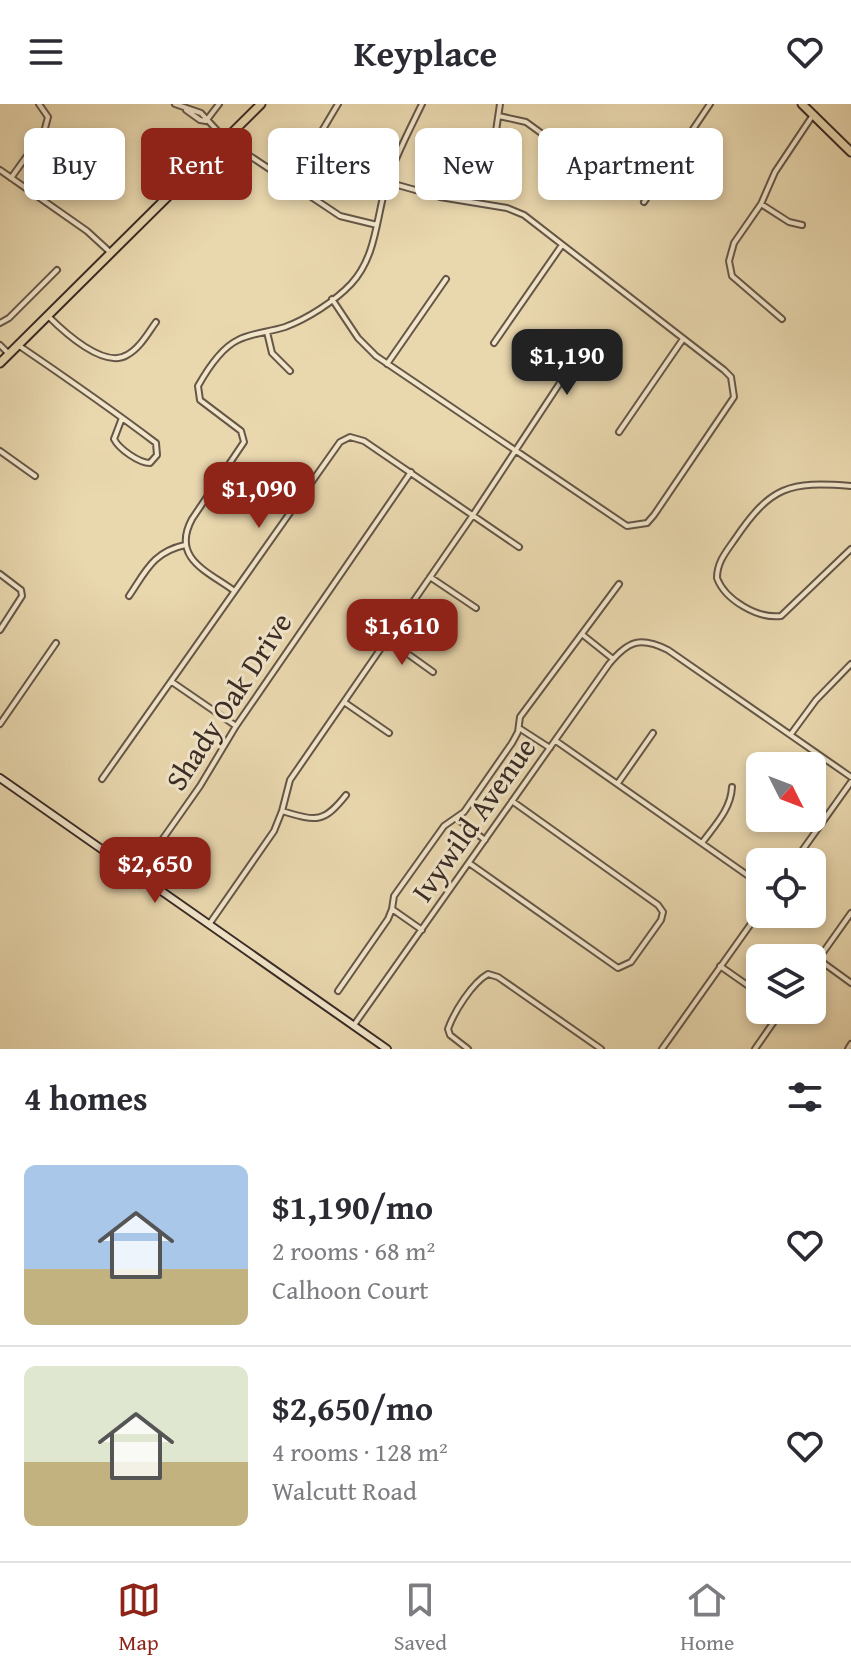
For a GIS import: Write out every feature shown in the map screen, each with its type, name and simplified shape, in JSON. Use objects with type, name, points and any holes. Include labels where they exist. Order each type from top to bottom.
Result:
[{"type":"main road","points":[[238,128],[261,104]]},
{"type":"main road","points":[[802,104],[849,147]]},
{"type":"main road","points":[[0,363],[165,200]]},
{"type":"street","points":[[11,178],[44,132],[48,117],[39,104]]},
{"type":"street","points":[[175,104],[201,113],[213,128]]},
{"type":"street","points":[[206,121],[219,104]]},
{"type":"street","points":[[324,128],[338,104]]},
{"type":"street","points":[[399,155],[422,104]]},
{"type":"street","points":[[464,201],[469,172],[493,137],[500,104]]},
{"type":"street","points":[[644,202],[710,104]]},
{"type":"street","points":[[782,319],[742,287],[732,276],[729,261],[734,243],[761,204],[775,172],[813,115]]},
{"type":"street","points":[[499,116],[526,122],[538,131]]},
{"type":"street","points":[[0,170],[87,231],[111,253]]},
{"type":"street","points":[[332,299],[363,344],[387,364],[627,526],[647,523],[654,515],[729,406],[734,397],[734,387],[731,377],[724,370],[515,210],[399,185]]},
{"type":"street","points":[[316,200],[340,216],[377,225]]},
{"type":"street","points":[[233,590],[195,563],[185,545],[186,531],[192,519],[244,442],[241,431],[200,400],[198,386],[229,346],[239,339],[287,326],[350,285],[365,264],[383,200]]},
{"type":"street","points":[[761,204],[789,222],[802,225]]},
{"type":"street","points":[[494,343],[562,245]]},
{"type":"street","points":[[0,323],[9,318],[57,270]]},
{"type":"street","points":[[387,364],[446,279]]},
{"type":"street","points":[[48,316],[95,353],[110,359],[120,359],[135,350],[156,322]]},
{"type":"street","points":[[267,332],[272,353],[290,371]]},
{"type":"street","points":[[619,432],[683,339]]},
{"type":"street","points":[[0,345],[9,354]]},
{"type":"street","points":[[18,345],[122,418],[156,443],[158,452],[150,463],[144,463],[116,444],[114,439],[122,418]]},
{"type":"street","points":[[210,923],[274,831],[290,780],[473,515],[579,354]]},
{"type":"street","points":[[102,779],[340,442],[350,437],[364,441],[519,547]]},
{"type":"street","points":[[0,451],[35,476]]},
{"type":"street","name":"Shady Oak Drive","points":[[137,875],[411,472]]},
{"type":"street","points":[[851,486],[811,483],[785,488],[758,507],[717,568],[720,587],[769,618],[781,616],[851,549]]},
{"type":"street","points":[[129,596],[158,556],[170,548],[185,545]]},
{"type":"street","points":[[0,574],[22,593],[21,600],[0,630]]},
{"type":"street","points":[[430,577],[476,608]]},
{"type":"street","points":[[338,991],[388,919],[394,896],[444,826],[464,812],[505,753],[519,728],[520,717],[619,584]]},
{"type":"street","points":[[583,635],[613,659]]},
{"type":"street","points":[[387,639],[433,672]]},
{"type":"street","points":[[0,724],[56,643]]},
{"type":"street","name":"Ivywild Avenue","points":[[354,1025],[624,647],[654,643],[668,650],[791,734]]},
{"type":"street","points":[[804,848],[851,779],[791,734],[816,700],[850,667]]},
{"type":"street","points":[[171,681],[236,726]]},
{"type":"street","points":[[344,702],[389,733]]},
{"type":"street","points":[[519,728],[550,748]]},
{"type":"street","points":[[618,783],[653,733]]},
{"type":"street","points":[[555,740],[746,874]]},
{"type":"street","points":[[0,778],[387,1049]]},
{"type":"street","points":[[702,843],[726,810],[732,787]]},
{"type":"street","points":[[282,811],[313,820],[320,819],[332,812],[346,795]]},
{"type":"street","points":[[468,863],[618,968],[631,962],[661,920],[663,912],[658,905],[512,801]]},
{"type":"street","points":[[456,818],[485,840]]},
{"type":"street","points":[[392,909],[422,930]]},
{"type":"street","points":[[826,948],[851,913]]},
{"type":"street","points":[[662,1049],[748,928]]},
{"type":"street","points":[[826,965],[851,983]]},
{"type":"street","points":[[720,966],[746,984]]},
{"type":"street","points":[[468,1049],[450,1035],[448,1029],[481,979],[488,974],[498,977],[601,1049]]},
{"type":"street","points":[[755,1049],[772,1024]]}]
